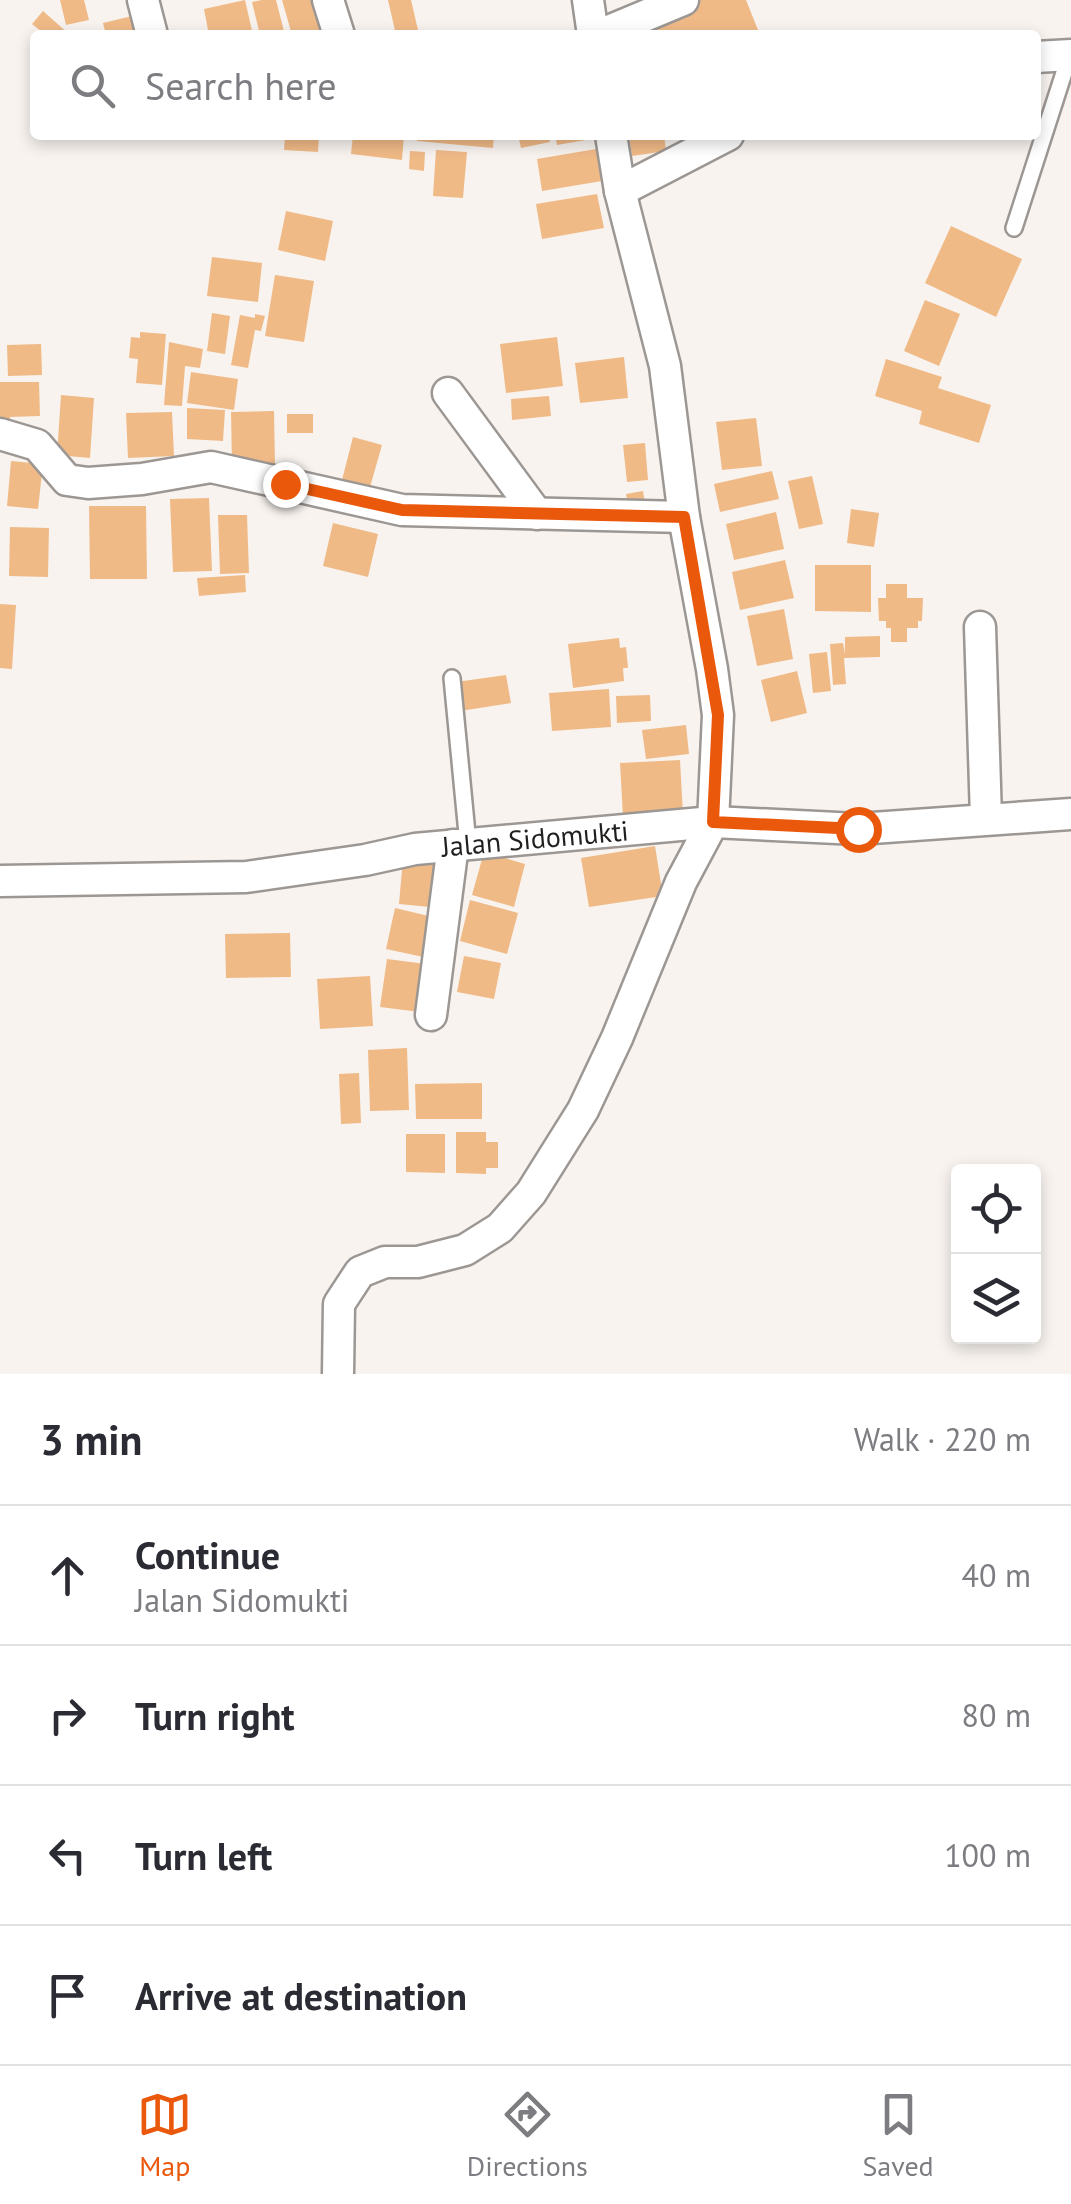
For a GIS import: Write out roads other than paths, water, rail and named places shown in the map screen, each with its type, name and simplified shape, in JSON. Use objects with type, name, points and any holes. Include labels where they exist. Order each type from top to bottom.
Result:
[{"type":"street","points":[[143,0],[151,30]]},
{"type":"street","points":[[328,0],[337,30]]},
{"type":"street","points":[[588,0],[595,30]]},
{"type":"street","points":[[608,30],[683,0]]},
{"type":"street","points":[[1041,57],[1071,54]]},
{"type":"street","points":[[338,1374],[338,1304],[360,1272],[386,1262],[418,1262],[466,1250],[500,1228],[530,1193],[583,1110],[681,882],[713,822],[718,715],[684,517],[664,366],[620,191],[612,140]]},
{"type":"street","points":[[620,191],[718,140]]},
{"type":"street","points":[[448,393],[536,514]]},
{"type":"street","points":[[0,434],[37,445],[67,480],[88,483],[211,467],[402,510],[684,517]]},
{"type":"street","points":[[980,627],[986,818]]},
{"type":"street","name":"Jalan Sidomukti","points":[[0,881],[246,877],[461,844],[713,822],[858,829],[1071,814]]},
{"type":"street","points":[[432,1015],[461,844]]},
{"type":"lane","points":[[1014,228],[1071,54]]},
{"type":"lane","points":[[452,678],[461,844]]}]
